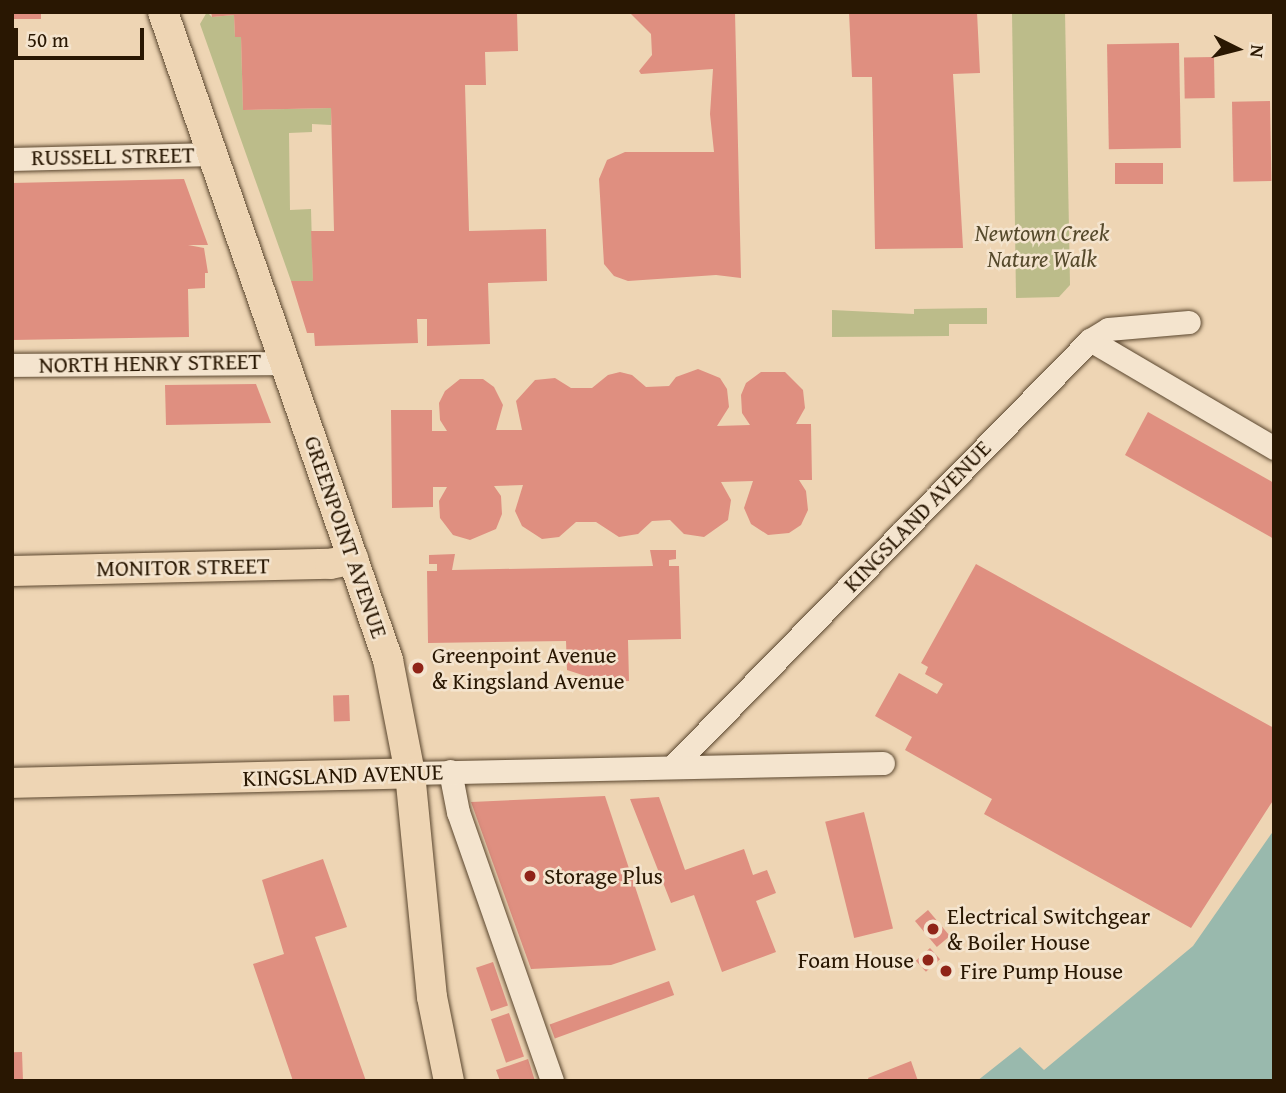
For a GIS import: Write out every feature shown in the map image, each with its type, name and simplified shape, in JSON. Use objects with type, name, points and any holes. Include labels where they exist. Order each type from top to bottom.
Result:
[{"type":"main road","name":"GREENPOINT AVENUE","points":[[163,12],[388,660],[410,773],[426,950],[449,1081]]},
{"type":"main road","name":"MONITOR STREET","points":[[12,571],[330,564],[353,559]]},
{"type":"main road","name":"KINGSLAND AVENUE","points":[[12,783],[410,773]]},
{"type":"street","name":"RUSSELL STREET","points":[[12,159],[213,153]]},
{"type":"street","name":"KINGSLAND AVENUE","points":[[673,766],[1090,340],[1108,329],[1189,322]]},
{"type":"street","points":[[1090,340],[1274,448]]},
{"type":"street","name":"NORTH HENRY STREET","points":[[12,365],[287,363]]},
{"type":"street","name":"KINGSLAND AVENUE","points":[[410,773],[883,763]]},
{"type":"street","points":[[450,771],[458,812],[552,1081]]},
{"type":"green space","points":[[207,12],[212,17],[234,15],[235,37],[241,37],[243,110],[331,108],[331,125],[312,124],[312,132],[289,133],[290,210],[311,209],[313,281],[291,281],[200,24]]},
{"type":"green space","name":"Newtown Creek Nature Walk","points":[[1012,12],[1065,12],[1070,285],[1059,297],[1016,298]]},
{"type":"green space","points":[[987,308],[987,324],[949,324],[949,336],[832,337],[832,310],[914,314],[914,309]]},
{"type":"shaded area","points":[[1274,830],[1274,1081],[977,1081],[1020,1047],[1044,1070],[1193,946]]},
{"type":"building","points":[[12,12],[41,12],[41,19],[12,19]]},
{"type":"building","points":[[211,12],[517,12],[518,51],[485,52],[486,85],[465,85],[469,231],[546,229],[547,281],[488,283],[490,344],[427,346],[427,319],[417,319],[418,343],[315,346],[314,333],[307,333],[291,281],[313,281],[311,231],[334,231],[331,108],[243,110],[241,37],[235,37],[234,15],[212,17]]},
{"type":"building","points":[[629,12],[735,12],[741,278],[716,275],[628,281],[614,276],[604,264],[599,179],[607,160],[625,152],[714,152],[710,114],[713,69],[641,74],[639,71],[652,55],[651,34]]},
{"type":"building","points":[[849,12],[977,12],[980,73],[953,74],[963,248],[875,249],[872,77],[852,77]]},
{"type":"building","points":[[1179,43],[1181,148],[1109,149],[1107,44]]},
{"type":"building","points":[[1214,57],[1215,98],[1185,99],[1184,58]]},
{"type":"building","points":[[1270,101],[1271,181],[1233,182],[1232,102]]},
{"type":"building","points":[[1115,163],[1163,163],[1163,184],[1115,184]]},
{"type":"building","points":[[184,179],[208,245],[188,245],[204,248],[208,273],[205,273],[205,288],[188,289],[189,337],[12,340],[12,183]]},
{"type":"building","points":[[698,369],[720,378],[727,389],[729,407],[717,426],[750,425],[742,413],[741,395],[746,383],[761,372],[785,372],[803,390],[805,408],[796,424],[811,424],[812,480],[799,480],[806,491],[808,510],[801,525],[789,533],[768,535],[751,524],[744,508],[753,481],[721,482],[731,500],[728,520],[704,537],[684,534],[670,520],[652,521],[638,534],[619,537],[596,522],[576,522],[559,537],[542,539],[522,526],[515,511],[523,485],[494,486],[501,496],[502,514],[496,529],[470,540],[453,535],[440,518],[439,501],[447,487],[433,487],[433,507],[392,508],[391,410],[432,410],[432,431],[447,431],[440,420],[439,403],[445,391],[460,379],[483,379],[494,387],[503,405],[496,430],[522,430],[516,401],[535,380],[555,378],[571,388],[592,388],[608,375],[620,372],[632,375],[646,387],[669,386],[676,377]]},
{"type":"building","points":[[256,384],[271,423],[166,425],[165,385]]},
{"type":"building","points":[[1148,412],[1274,483],[1274,539],[1125,455]]},
{"type":"building","points":[[650,550],[676,550],[676,559],[669,560],[669,566],[679,566],[681,639],[628,640],[629,681],[604,682],[567,670],[566,641],[428,643],[427,571],[437,571],[437,564],[429,564],[429,555],[455,554],[452,570],[653,566]]},
{"type":"building","points":[[976,564],[1274,728],[1274,799],[1191,928],[984,814],[992,799],[905,750],[912,737],[875,716],[899,673],[937,694],[943,684],[925,674],[928,667],[921,663]]},
{"type":"building","points":[[349,695],[350,721],[334,722],[333,696]]},
{"type":"building","points":[[605,796],[656,950],[611,965],[531,969],[471,802]]},
{"type":"building","points":[[659,797],[685,870],[744,849],[753,875],[767,870],[776,893],[756,901],[776,952],[722,972],[694,895],[671,903],[630,799]]},
{"type":"building","points":[[864,812],[893,928],[854,938],[825,822]]},
{"type":"building","points":[[323,859],[347,927],[315,937],[366,1081],[293,1081],[253,964],[284,954],[262,880]]},
{"type":"building","name":"Electrical Switchgear & Boiler House","points":[[928,910],[950,936],[937,947],[915,921]]},
{"type":"building","name":"Foam House","points":[[930,948],[940,959],[926,972],[916,961]]},
{"type":"building","points":[[493,962],[508,1005],[491,1011],[476,968]]},
{"type":"building","points":[[669,981],[674,995],[555,1039],[550,1024]]},
{"type":"building","points":[[509,1013],[524,1056],[506,1063],[491,1019]]},
{"type":"building","points":[[12,1052],[22,1052],[23,1081],[13,1081]]},
{"type":"building","points":[[528,1059],[535,1081],[500,1081],[496,1070]]},
{"type":"building","points":[[911,1061],[918,1081],[869,1081],[868,1078]]},
{"type":"place","name":"Greenpoint Avenue & Kingsland Avenue","points":[[418,668]]},
{"type":"place","name":"Storage Plus","points":[[530,876]]},
{"type":"place","name":"Electrical Switchgear & Boiler House","points":[[933,929]]},
{"type":"place","name":"Foam House","points":[[928,960]]},
{"type":"place","name":"Fire Pump House","points":[[946,971]]}]
